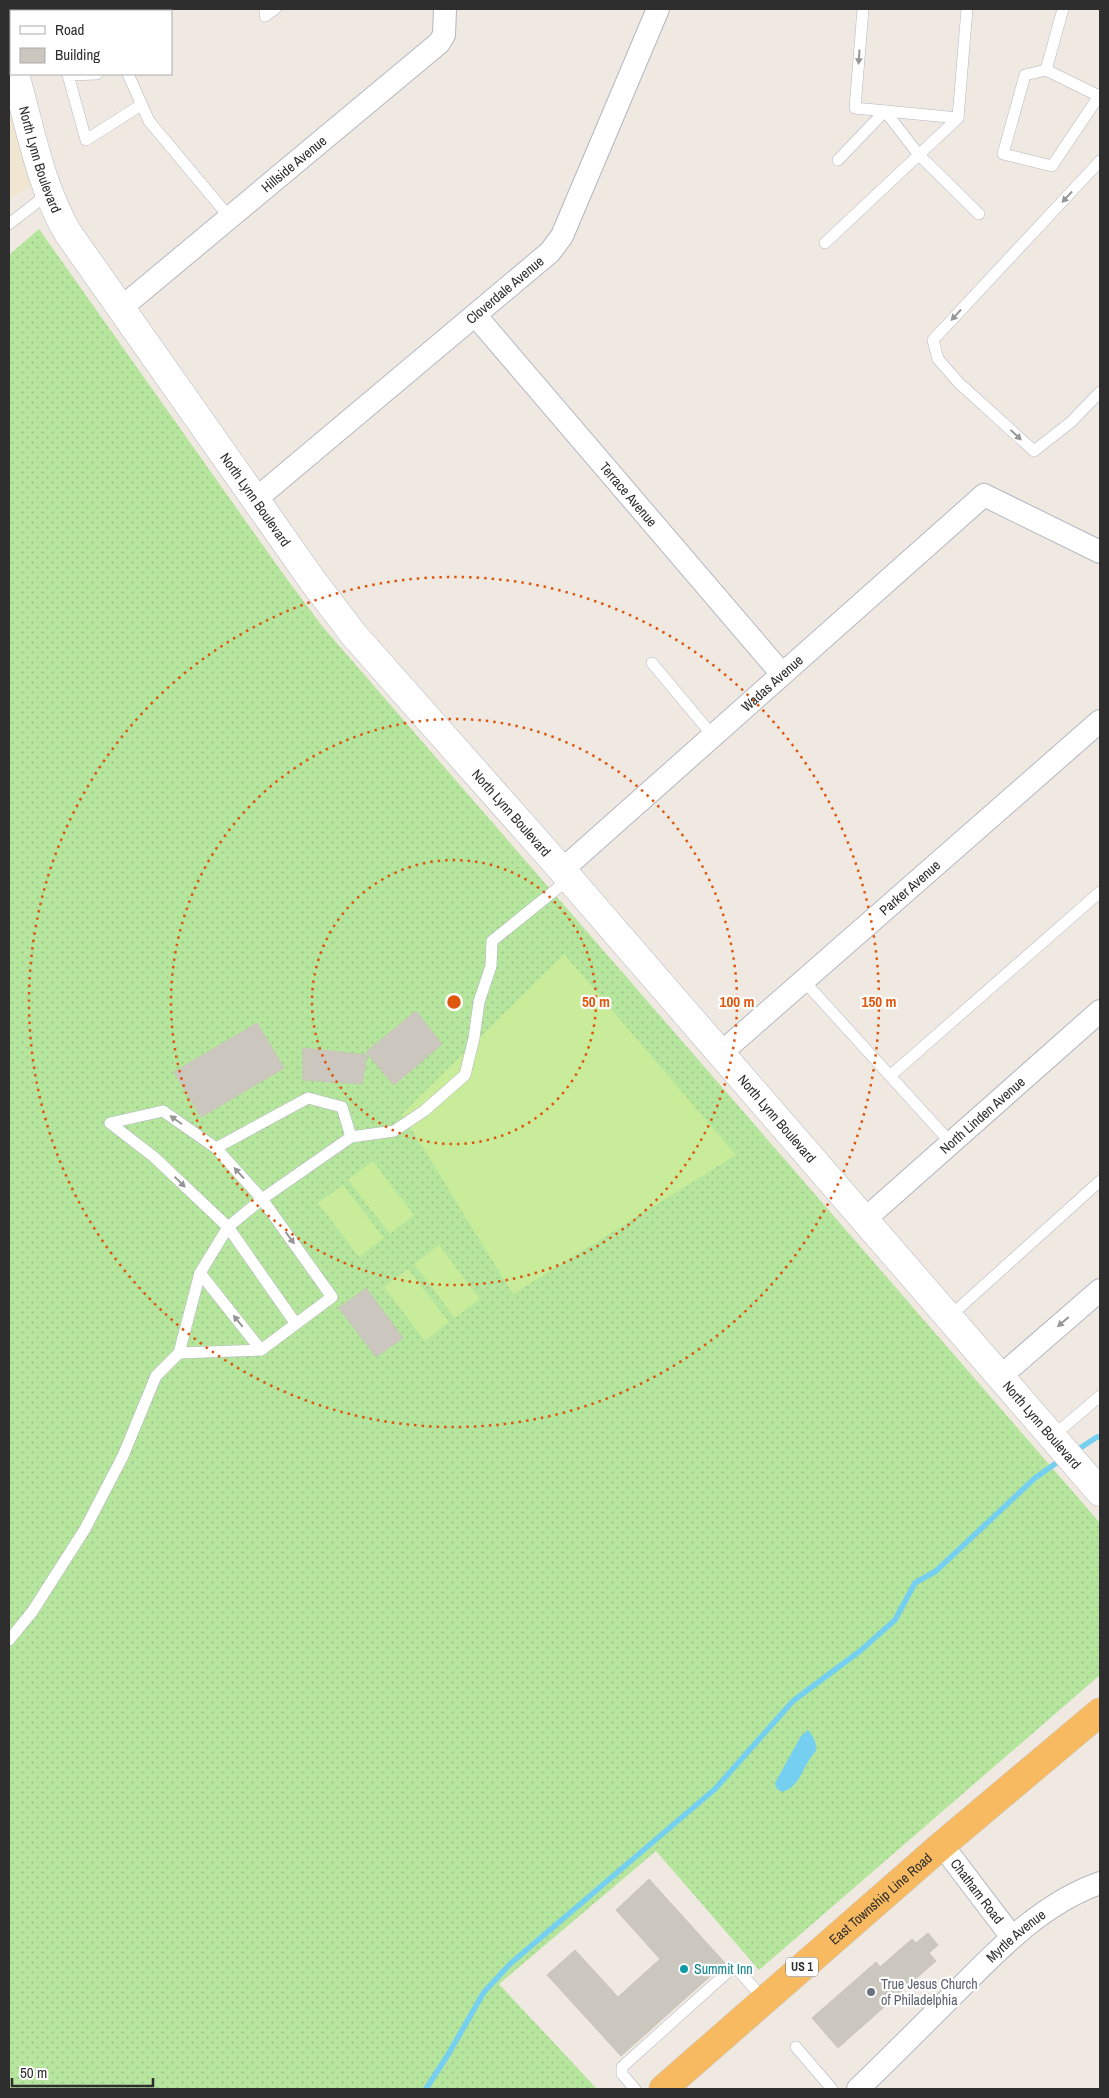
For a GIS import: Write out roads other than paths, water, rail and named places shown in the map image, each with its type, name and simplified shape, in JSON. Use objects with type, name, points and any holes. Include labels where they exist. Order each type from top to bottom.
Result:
[{"type":"highway","name":"East Township Line Road","points":[[663,2089],[942,1846],[1100,1712]]},
{"type":"street","name":"Hillside Avenue","points":[[121,308],[439,43],[444,35],[445,9]]},
{"type":"street","name":"Cloverdale Avenue","points":[[256,499],[550,252],[562,236],[658,9]]},
{"type":"street","name":"North Lynn Boulevard","points":[[15,75],[16,102],[57,215],[312,580],[354,635],[721,1053],[1100,1492]]},
{"type":"street","name":"Terrace Avenue","points":[[475,315],[782,674]]},
{"type":"street","name":"Wadas Avenue","points":[[565,874],[713,736],[984,496],[1100,552]]},
{"type":"street","name":"Parker Avenue","points":[[721,1053],[1100,721]]},
{"type":"street","name":"North Linden Avenue","points":[[864,1220],[1100,1011]]},
{"type":"street","points":[[1001,1376],[1100,1290]]},
{"type":"street","name":"Chatham Road","points":[[942,1846],[1012,1937]]},
{"type":"street","name":"Myrtle Avenue","points":[[858,2089],[1012,1937],[1048,1908],[1089,1886],[1100,1883]]},
{"type":"lane","points":[[265,9],[265,16],[274,9]]},
{"type":"lane","points":[[863,9],[855,108],[958,118]]},
{"type":"lane","points":[[825,244],[958,118],[967,9]]},
{"type":"lane","points":[[1046,70],[1064,9]]},
{"type":"lane","points":[[1046,70],[1099,96],[1052,166],[1003,154],[1025,75],[1046,70]]},
{"type":"lane","points":[[68,75],[86,140],[141,104]]},
{"type":"lane","points":[[128,75],[149,121],[230,218]]},
{"type":"lane","points":[[885,111],[919,155],[979,214]]},
{"type":"lane","points":[[838,160],[885,111]]},
{"type":"lane","points":[[1100,161],[933,340],[938,359],[958,383],[1034,451],[1071,422],[1100,392]]},
{"type":"lane","points":[[9,224],[49,193]]},
{"type":"lane","points":[[652,663],[713,736]]},
{"type":"lane","points":[[9,1640],[32,1612],[85,1529],[123,1456],[156,1376],[179,1353],[200,1273],[228,1227],[262,1199],[351,1137],[394,1131],[424,1111],[465,1075],[474,1038],[479,1002],[491,966],[492,941],[565,874]]},
{"type":"lane","points":[[890,1076],[1100,892]]},
{"type":"lane","points":[[804,980],[951,1143]]},
{"type":"lane","points":[[216,1148],[308,1098],[342,1106],[351,1137]]},
{"type":"lane","points":[[179,1353],[261,1350],[296,1324],[332,1297],[262,1199],[216,1148],[163,1111],[110,1123],[154,1157],[228,1227],[296,1324]]},
{"type":"lane","points":[[949,1316],[1100,1181]]},
{"type":"lane","points":[[200,1273],[261,1350]]},
{"type":"lane","points":[[1064,1450],[1100,1396]]},
{"type":"lane","points":[[635,2089],[622,2074],[622,2067],[730,1970],[736,1968],[765,2000]]},
{"type":"lane","points":[[796,2047],[832,2089]]},
{"type":"water","points":[[808,1730],[815,1743],[815,1752],[800,1778],[793,1786],[782,1792],[776,1788],[775,1783],[801,1736]]},
{"type":"waterway","points":[[1074,1452],[1100,1437]]},
{"type":"waterway","points":[[426,2089],[484,1992],[510,1964],[715,1789],[793,1701],[860,1651],[895,1620],[915,1583],[936,1571],[1035,1478],[1062,1459]]},
{"type":"place","name":"Summit Inn","points":[[684,1969]]},
{"type":"place","name":"True Jesus Church of Philadelphia","points":[[871,1992]]}]
